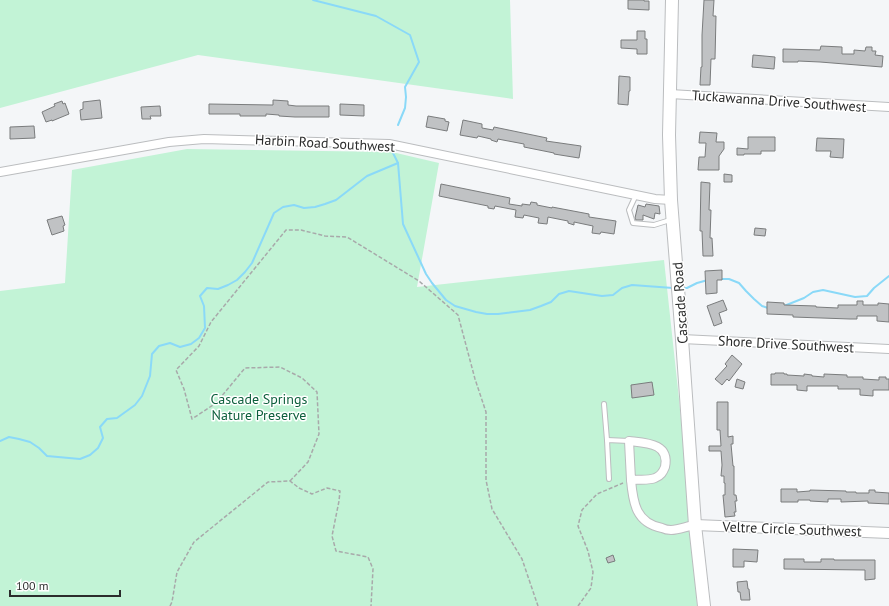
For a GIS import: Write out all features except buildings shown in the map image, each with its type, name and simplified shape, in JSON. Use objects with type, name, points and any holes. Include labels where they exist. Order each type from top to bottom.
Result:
[{"type":"main road","name":"Cascade Road","points":[[672,0],[669,135],[671,200],[695,525],[704,606]]},
{"type":"street","name":"Tuckawanna Drive Southwest","points":[[670,94],[889,107]]},
{"type":"street","name":"Harbin Road Southwest","points":[[0,172],[169,142],[204,139],[389,144],[655,199],[671,200]]},
{"type":"street","name":"Shore Drive Southwest","points":[[682,339],[889,349]]},
{"type":"street","points":[[631,480],[656,478],[663,473],[666,463],[665,455],[660,448],[647,443],[629,441],[631,480],[633,499],[638,511],[645,522],[656,527],[670,530],[695,525]]},
{"type":"street","name":"Veltre Circle Southwest","points":[[695,525],[889,533]]},
{"type":"lane","points":[[636,195],[629,210],[634,223],[654,225],[673,220]]},
{"type":"lane","points":[[604,404],[609,479]]},
{"type":"lane","points":[[607,440],[629,441]]},
{"type":"path","points":[[290,481],[308,462],[319,434],[317,392],[302,378],[280,367],[246,368],[216,403],[192,419],[184,389],[176,370],[199,346],[211,322],[286,230],[301,230],[324,236],[347,237],[419,281],[458,315],[475,379],[486,412],[486,480],[492,509],[522,559],[538,606]]},
{"type":"path","points":[[578,606],[591,588],[593,572],[588,550],[578,526],[582,510],[597,494],[631,480]]},
{"type":"path","points":[[170,606],[177,572],[194,542],[268,482],[290,481],[299,488],[312,494],[327,488],[340,491],[340,501],[332,536],[336,551],[368,557],[373,569],[371,606]]},
{"type":"green space","points":[[0,0],[510,0],[513,99],[198,55],[0,108]]},
{"type":"green space","name":"Cascade Springs Nature Preserve","points":[[187,149],[392,152],[439,163],[417,287],[664,260],[679,399],[697,606],[0,606],[0,291],[65,283],[72,170]]},
{"type":"waterway","points":[[313,0],[376,16],[410,35],[419,62],[405,87],[405,108],[398,125]]},
{"type":"waterway","points":[[392,151],[398,163],[403,224],[426,274],[446,300],[455,306],[476,312],[498,314],[530,310],[551,302],[559,294],[569,291],[602,296],[613,295],[622,288],[632,285],[673,288]]},
{"type":"waterway","points":[[0,441],[9,437],[30,442],[47,456],[80,459],[90,455],[98,448],[103,438],[100,427],[107,419],[117,418],[135,405],[142,396],[150,376],[152,354],[159,346],[170,343],[180,347],[191,344],[199,338],[205,328],[204,306],[200,296],[207,288],[218,289],[228,285],[237,280],[245,272],[252,263],[274,213],[283,207],[294,205],[304,208],[315,207],[336,200],[367,176],[398,163]]},
{"type":"waterway","points":[[784,306],[804,298],[813,292],[823,290],[855,297],[867,296],[874,288],[889,276]]},
{"type":"waterway","points":[[720,279],[729,279],[739,283],[762,306],[768,308]]},
{"type":"waterway","points":[[682,288],[687,288],[708,280]]}]
